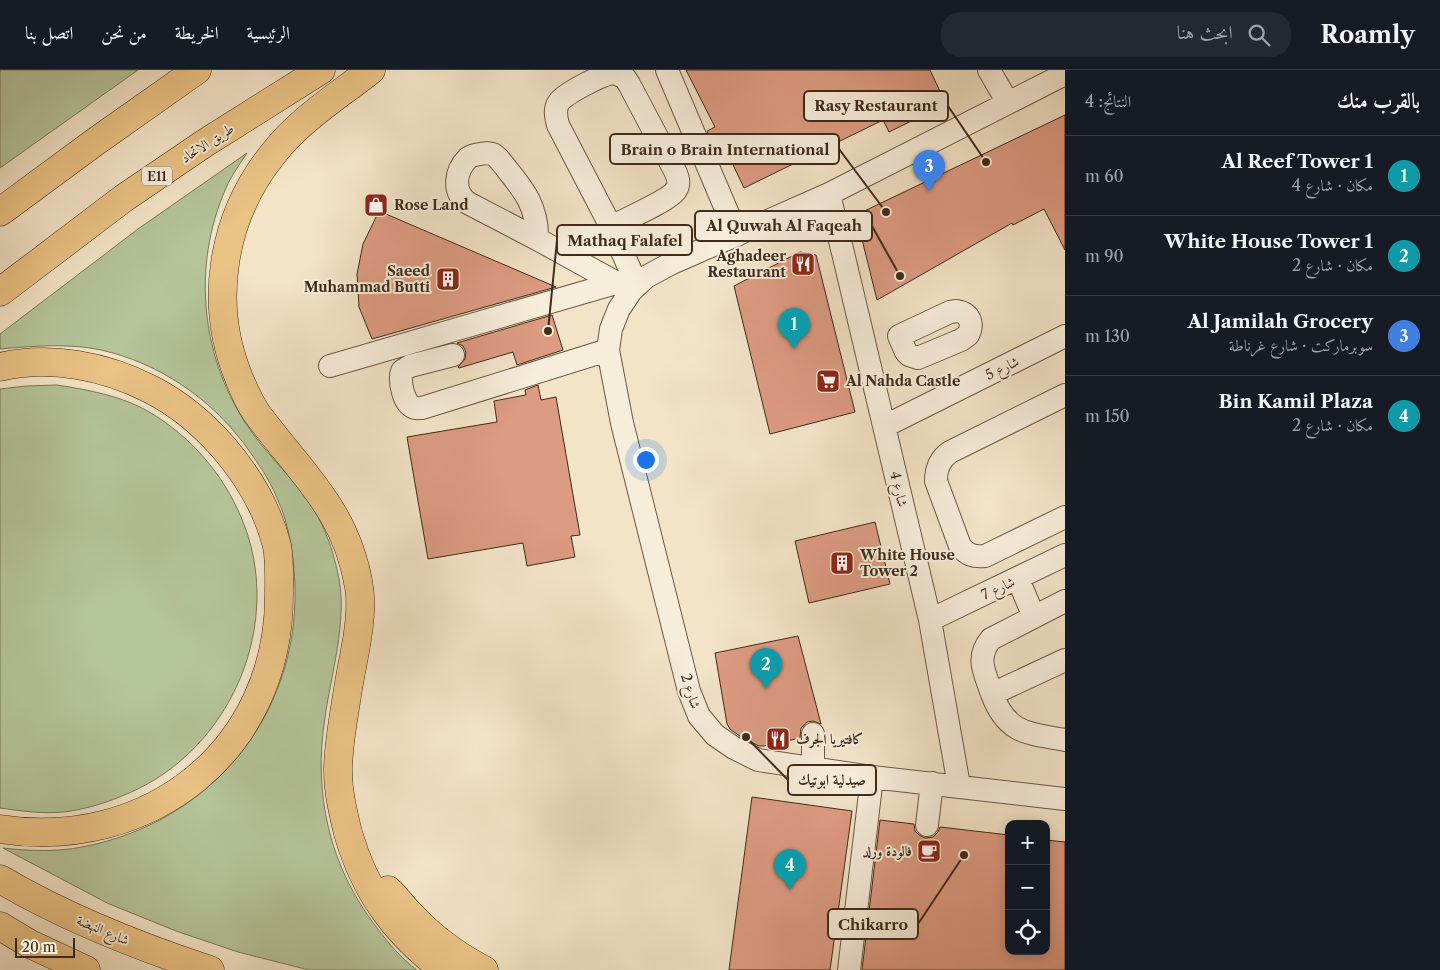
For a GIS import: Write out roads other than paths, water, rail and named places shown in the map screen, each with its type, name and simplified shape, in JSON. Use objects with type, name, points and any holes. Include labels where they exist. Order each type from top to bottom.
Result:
[{"type":"main road","points":[[0,212],[197,70]]},
{"type":"main road","name":"طريق الاتحاد","points":[[0,292],[124,198],[205,143],[321,70]]},
{"type":"main road","points":[[372,70],[294,131],[274,152],[257,175],[243,200],[233,226],[222,282],[222,310],[226,339],[234,366],[245,392],[259,417],[318,490],[333,512],[346,536],[354,562],[361,616],[339,745],[338,772],[342,810],[354,853],[372,893],[398,929],[414,946],[444,970]]},
{"type":"main road","points":[[0,367],[39,362],[71,364],[103,370],[148,388],[190,414],[214,436],[235,460],[253,487],[267,517],[277,547],[279,580],[279,613],[275,645],[267,676],[254,706],[238,734],[218,759],[195,780],[143,812],[85,830],[55,833],[24,833],[0,829]]},
{"type":"main road","points":[[365,878],[390,892],[410,914],[442,942],[465,960],[484,970]]},
{"type":"main road","name":"شارع النهضة","points":[[0,879],[80,921],[163,955],[210,970]]},
{"type":"main road","points":[[0,926],[30,944],[86,970]]},
{"type":"street","points":[[667,70],[737,235]]},
{"type":"street","points":[[989,70],[1008,103]]},
{"type":"street","points":[[453,355],[410,366],[402,372],[400,381],[412,407],[422,408],[608,350],[611,329],[628,286],[611,227],[558,125],[556,114],[563,98],[605,76],[615,73],[626,78],[675,171],[678,183],[676,189],[667,198],[611,227]]},
{"type":"street","points":[[330,366],[628,286],[670,264],[829,194],[1065,74]]},
{"type":"street","name":"شارع 4","points":[[829,194],[930,620],[960,786]]},
{"type":"street","points":[[537,239],[628,286]]},
{"type":"street","points":[[866,349],[899,336]]},
{"type":"street","name":"شارع 5","points":[[885,426],[1065,336]]},
{"type":"street","name":"شارع 2","points":[[608,350],[622,423],[689,691],[699,716],[714,735],[758,760],[872,778],[960,786],[1065,799]]},
{"type":"street","points":[[1065,395],[950,452],[940,461],[936,474],[936,481],[960,546],[966,553],[975,557],[985,556],[1065,517]]},
{"type":"street","name":"شارع 7","points":[[930,620],[1065,555]]},
{"type":"street","points":[[1018,579],[1034,617]]},
{"type":"street","points":[[1065,601],[991,639],[985,646],[982,654],[982,663],[992,694],[1003,718],[1013,726],[1043,736],[1065,740]]},
{"type":"street","points":[[992,694],[1065,660]]},
{"type":"street","points":[[807,736],[807,768]]},
{"type":"street","points":[[849,970],[863,906],[872,778]]},
{"type":"street","points":[[928,825],[932,784]]},
{"type":"place","name":"Rasy Restaurant","points":[[986,162]]},
{"type":"place","name":"Al Jamilah Grocery","points":[[929,191]]},
{"type":"place","name":"Rose Land","points":[[376,205]]},
{"type":"place","name":"Brain o Brain International","points":[[886,212]]},
{"type":"place","name":"Aghadeer Restaurant","points":[[803,264]]},
{"type":"place","name":"Al Quwah Al Faqeah","points":[[900,276]]},
{"type":"place","name":"Saeed Muhammad Butti","points":[[448,279]]},
{"type":"place","name":"Mathaq Falafel","points":[[548,331]]},
{"type":"place","name":"Al Reef Tower 1","points":[[794,349]]},
{"type":"place","name":"Al Nahda Castle","points":[[828,381]]},
{"type":"place","name":"White House Tower 2","points":[[842,563]]},
{"type":"place","name":"White House Tower 1","points":[[766,689]]},
{"type":"place","name":"صيدلية ابوتيك","points":[[746,737]]},
{"type":"place","name":"كافتيريا الجرف","points":[[778,739]]},
{"type":"place","name":"فالودة ورلد","points":[[929,851]]},
{"type":"place","name":"Chikarro","points":[[964,855]]},
{"type":"place","name":"Bin Kamil Plaza","points":[[790,890]]}]
